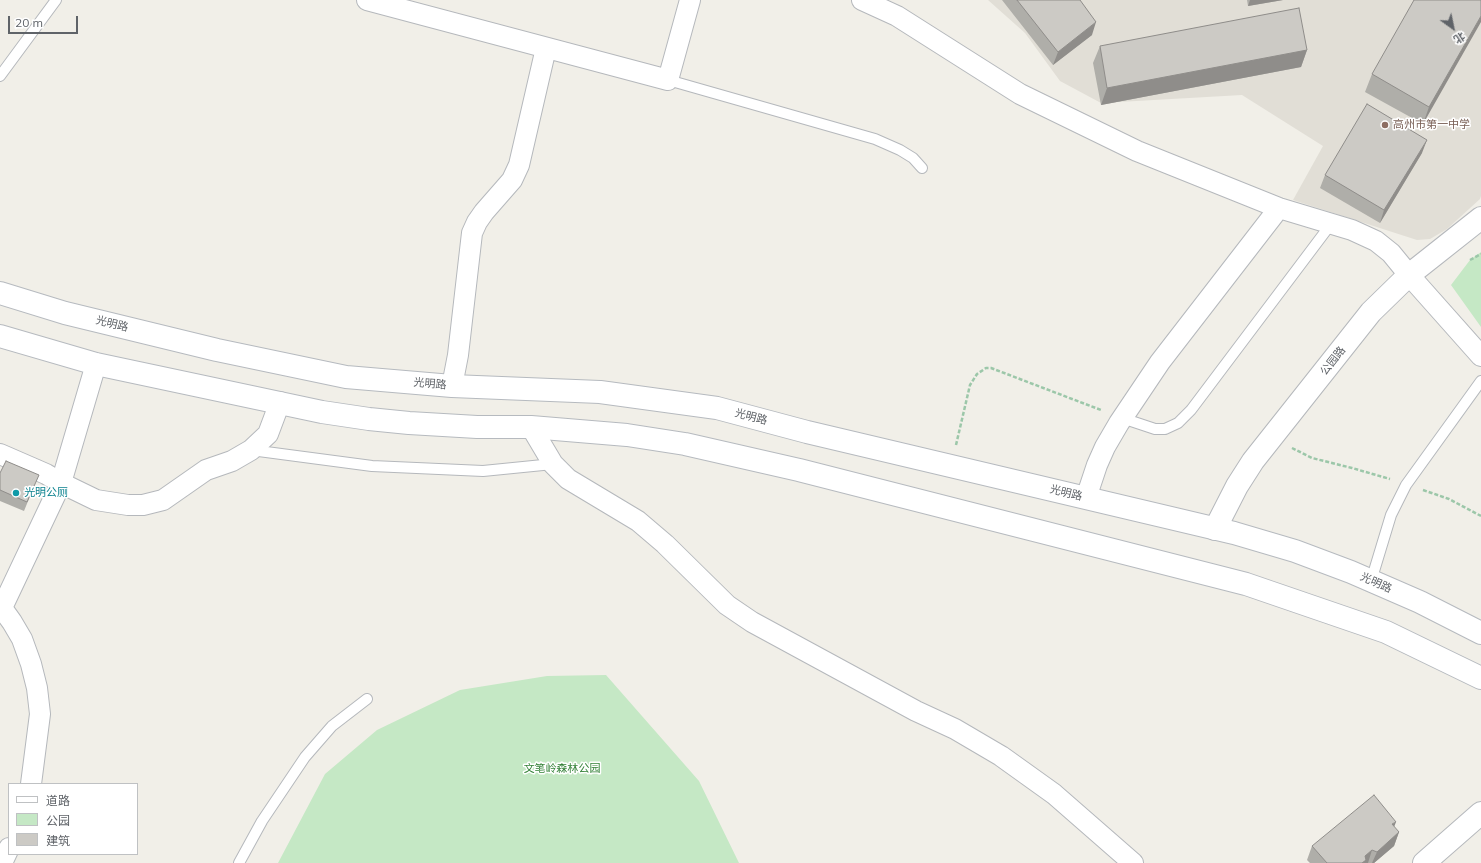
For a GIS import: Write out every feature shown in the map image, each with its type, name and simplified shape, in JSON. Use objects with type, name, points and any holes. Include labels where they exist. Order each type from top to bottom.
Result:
[{"type":"main road","name":"公园路","points":[[1215,529],[1237,486],[1249,467],[1371,312],[1409,276],[1481,218]]},
{"type":"main road","name":"光明路","points":[[0,293],[65,312],[202,346],[346,377],[452,386],[600,392],[717,408],[807,432],[1234,533],[1294,551],[1371,581],[1420,602],[1481,634]]},
{"type":"main road","points":[[0,336],[96,364],[322,412],[409,423],[477,427],[531,426],[627,435],[692,446],[807,472],[1246,584],[1386,632],[1481,678]]},
{"type":"main road","points":[[1424,863],[1481,813]]},
{"type":"street","points":[[367,0],[668,80],[690,0]]},
{"type":"street","points":[[862,0],[897,16],[1020,94],[1137,151],[1279,208],[1359,232],[1376,241],[1391,253],[1409,276],[1481,356]]},
{"type":"street","points":[[452,386],[458,355],[472,233],[476,222],[512,180],[519,166],[546,48]]},
{"type":"street","points":[[1086,498],[1100,459],[1122,418],[1160,362],[1279,208]]},
{"type":"street","points":[[31,783],[40,714],[37,688],[31,664],[22,639],[12,622],[1,610],[61,483],[96,364]]},
{"type":"street","points":[[0,454],[46,474],[96,500],[143,506],[163,500],[206,470],[232,461],[251,450],[268,434],[280,402]]},
{"type":"street","points":[[531,426],[552,464],[568,480],[644,526],[727,605],[752,622],[916,711],[955,729],[1001,756],[1054,794],[1133,863]]},
{"type":"street","points":[[2,863],[8,850]]},
{"type":"lane","points":[[0,76],[56,0]]},
{"type":"lane","points":[[668,80],[875,139],[900,150],[913,158],[922,168]]},
{"type":"lane","points":[[1122,418],[1155,429],[1165,429],[1178,423],[1192,410],[1331,224]]},
{"type":"lane","points":[[1371,581],[1391,515],[1406,484],[1481,381]]},
{"type":"lane","points":[[251,450],[380,466],[484,471],[552,464]]},
{"type":"lane","points":[[239,863],[262,821],[305,757],[332,726],[367,698]]},
{"type":"path","points":[[1470,260],[1481,254]]},
{"type":"path","points":[[951,465],[970,385],[977,374],[986,368],[992,368],[1122,418]]},
{"type":"path","points":[[1274,435],[1296,450],[1312,458],[1406,484],[1449,499],[1481,516]]},
{"type":"shaded area","name":"高州市第一中学","points":[[988,0],[1481,0],[1480,199],[1447,229],[1430,239],[1417,240],[1293,200],[1323,146],[1242,95],[1101,103],[1060,81],[1025,33]]},
{"type":"green space","points":[[1481,252],[1481,327],[1451,285],[1470,260]]},
{"type":"green space","name":"文笔岭森林公园","points":[[606,675],[699,781],[739,863],[278,863],[325,774],[377,730],[460,690],[547,676]]},
{"type":"building","points":[[1017,0],[1080,0],[1096,22],[1058,52]]},
{"type":"building","points":[[1414,0],[1481,0],[1481,16],[1429,107],[1372,74]]},
{"type":"building","points":[[1299,8],[1307,50],[1107,88],[1100,46]]},
{"type":"building","points":[[1367,104],[1427,140],[1384,210],[1325,175]]},
{"type":"building","name":"光明公厕","points":[[6,461],[39,475],[27,502],[0,490],[0,473]]},
{"type":"building","points":[[1374,795],[1396,822],[1392,824],[1399,832],[1377,852],[1372,850],[1365,856],[1366,860],[1362,863],[1327,863],[1312,846]]},
{"type":"place","name":"高州市第一中学","points":[[1385,125]]},
{"type":"place","name":"光明公厕","points":[[16,493]]}]
